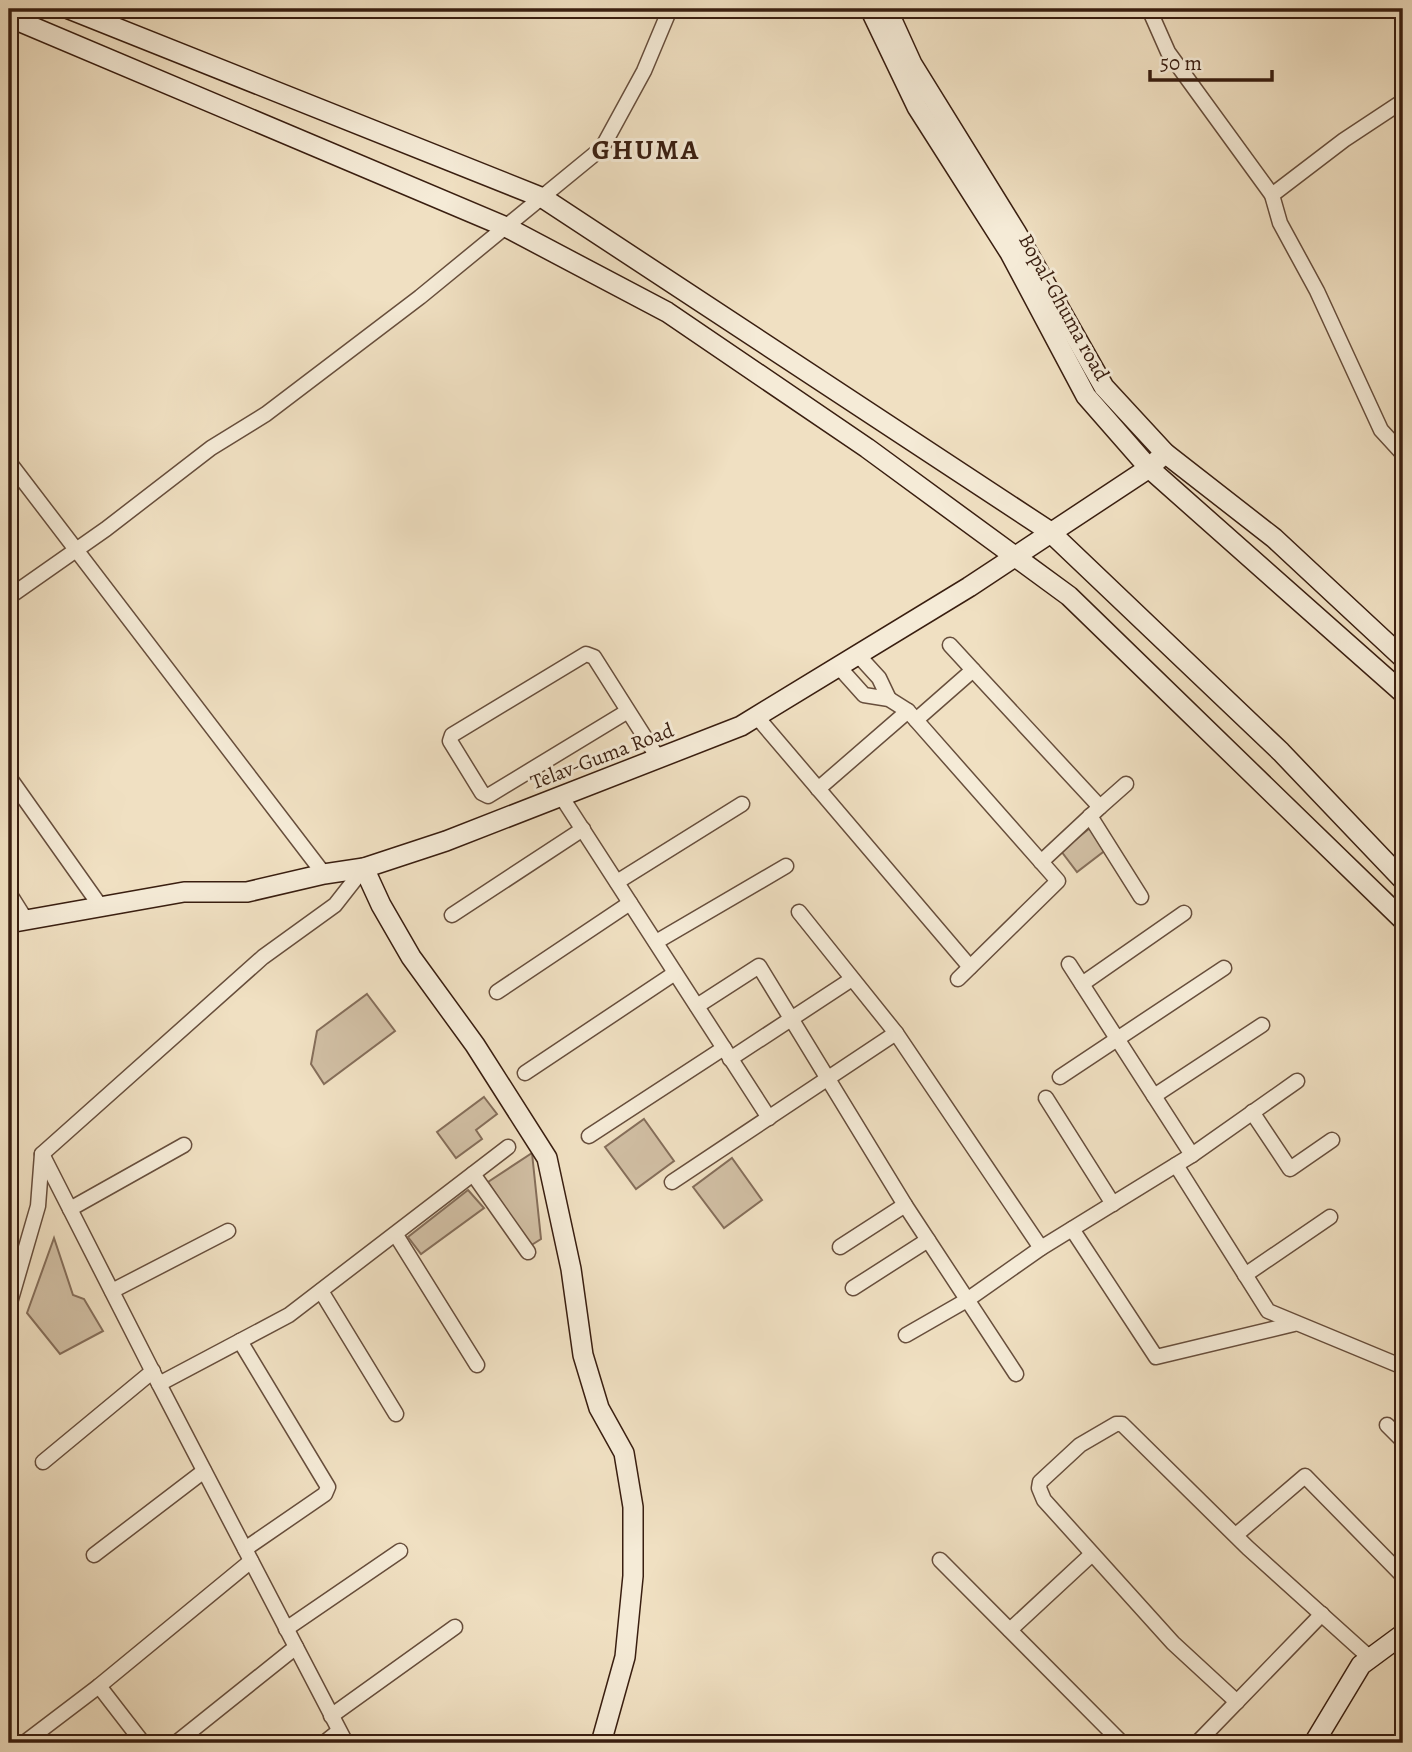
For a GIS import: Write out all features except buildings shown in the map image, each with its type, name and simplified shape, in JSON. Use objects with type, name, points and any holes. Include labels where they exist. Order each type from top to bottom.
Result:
[{"type":"street","points":[[69,9],[543,198],[1049,531],[1281,752],[1403,880]]},
{"type":"street","points":[[9,597],[211,448],[266,414],[420,297],[602,148],[644,71],[670,9]]},
{"type":"street","name":"Bopal-Ghuma road","points":[[870,9],[917,107],[1010,253],[1086,396],[1149,468],[1403,693]]},
{"type":"street","points":[[887,9],[912,64],[1016,232],[1104,387],[1165,453],[1274,538],[1403,657]]},
{"type":"street","points":[[1149,9],[1168,52],[1272,195],[1280,223],[1317,291],[1381,429],[1403,454]]},
{"type":"street","points":[[9,17],[506,227],[667,312],[867,448],[1069,596],[1403,920]]},
{"type":"street","points":[[1272,195],[1344,140],[1403,102]]},
{"type":"street","name":"Telav-Guma Road","points":[[18,922],[184,892],[247,892],[324,874],[364,868],[741,726],[1015,555],[1149,468],[1165,453]]},
{"type":"street","points":[[9,462],[324,874]]},
{"type":"street","points":[[950,645],[1095,812],[1141,897]]},
{"type":"street","points":[[628,711],[488,796],[482,793],[450,741],[452,735],[586,654],[594,657],[658,758]]},
{"type":"street","points":[[858,655],[879,678],[889,699]]},
{"type":"street","points":[[838,666],[864,695],[889,699],[912,716],[1058,881],[958,979]]},
{"type":"street","points":[[818,789],[973,670]]},
{"type":"street","points":[[757,717],[970,967]]},
{"type":"street","points":[[9,777],[101,907]]},
{"type":"street","points":[[1041,862],[1126,784]]},
{"type":"street","points":[[561,796],[769,1118]]},
{"type":"street","points":[[617,882],[742,804]]},
{"type":"street","points":[[452,915],[583,829]]},
{"type":"street","points":[[656,942],[786,866]]},
{"type":"street","points":[[9,1306],[38,1206],[42,1154],[263,957],[335,905],[364,868],[381,905],[411,957],[475,1045],[547,1158],[571,1269],[583,1355],[599,1408],[624,1453],[633,1507],[633,1576],[625,1657],[601,1743]]},
{"type":"street","points":[[9,893],[18,922]]},
{"type":"street","points":[[497,992],[630,903]]},
{"type":"street","points":[[799,912],[896,1033],[1041,1248]]},
{"type":"street","points":[[1082,984],[1184,913]]},
{"type":"street","points":[[1069,964],[1192,1155]]},
{"type":"street","points":[[697,1006],[759,966],[905,1205],[1016,1374]]},
{"type":"street","points":[[1060,1077],[1224,968]]},
{"type":"street","points":[[525,1073],[675,973]]},
{"type":"street","points":[[589,1136],[727,1053],[793,1018],[852,979]]},
{"type":"street","points":[[1154,1096],[1262,1025]]},
{"type":"street","points":[[672,1182],[896,1033]]},
{"type":"street","points":[[906,1335],[967,1300],[1041,1248],[1192,1155],[1297,1081]]},
{"type":"street","points":[[1046,1098],[1113,1203]]},
{"type":"street","points":[[1252,1112],[1290,1169],[1332,1140]]},
{"type":"street","points":[[70,1209],[184,1145]]},
{"type":"street","points":[[43,1462],[156,1378],[240,1341],[289,1315],[508,1147]]},
{"type":"street","points":[[42,1154],[343,1737],[324,1743]]},
{"type":"street","points":[[1176,1165],[1268,1311],[1403,1367]]},
{"type":"street","points":[[473,1174],[528,1252]]},
{"type":"street","points":[[840,1247],[905,1205]]},
{"type":"street","points":[[1245,1275],[1330,1217]]},
{"type":"street","points":[[1072,1229],[1156,1357],[1294,1324]]},
{"type":"street","points":[[112,1292],[228,1231]]},
{"type":"street","points":[[396,1235],[477,1365]]},
{"type":"street","points":[[853,1288],[929,1240]]},
{"type":"street","points":[[321,1291],[396,1414]]},
{"type":"street","points":[[24,1743],[99,1686],[248,1555],[325,1494],[328,1487],[240,1341]]},
{"type":"street","points":[[1237,1702],[1173,1643],[1044,1500],[1038,1488],[1040,1482],[1080,1445],[1116,1423],[1122,1424],[1236,1535],[1370,1658]]},
{"type":"street","points":[[1387,1426],[1403,1441]]},
{"type":"street","points":[[94,1555],[204,1471]]},
{"type":"street","points":[[1236,1535],[1305,1476],[1403,1576]]},
{"type":"street","points":[[286,1629],[400,1551]]},
{"type":"street","points":[[1010,1630],[1092,1553]]},
{"type":"street","points":[[940,1560],[1122,1743]]},
{"type":"street","points":[[1197,1743],[1322,1614]]},
{"type":"street","points":[[331,1716],[455,1627]]},
{"type":"street","points":[[1314,1743],[1361,1665],[1403,1634]]},
{"type":"street","points":[[176,1743],[296,1647]]},
{"type":"street","points":[[99,1686],[143,1743]]},
{"type":"shaded area","points":[[1090,828],[1107,849],[1077,872],[1061,851]]},
{"type":"shaded area","points":[[367,994],[395,1031],[324,1084],[311,1064],[317,1031]]},
{"type":"shaded area","points":[[484,1097],[497,1114],[476,1130],[482,1139],[456,1158],[437,1132]]},
{"type":"shaded area","points":[[644,1119],[674,1161],[636,1189],[605,1147]]},
{"type":"shaded area","points":[[532,1153],[541,1239],[530,1246],[488,1182]]},
{"type":"shaded area","points":[[732,1158],[762,1200],[724,1228],[693,1187]]},
{"type":"shaded area","points":[[468,1190],[484,1208],[421,1254],[408,1237]]},
{"type":"shaded area","points":[[54,1238],[73,1295],[84,1299],[103,1331],[60,1354],[27,1313]]},
{"type":"district","name":"GHUMA","points":[[646,149]]}]
